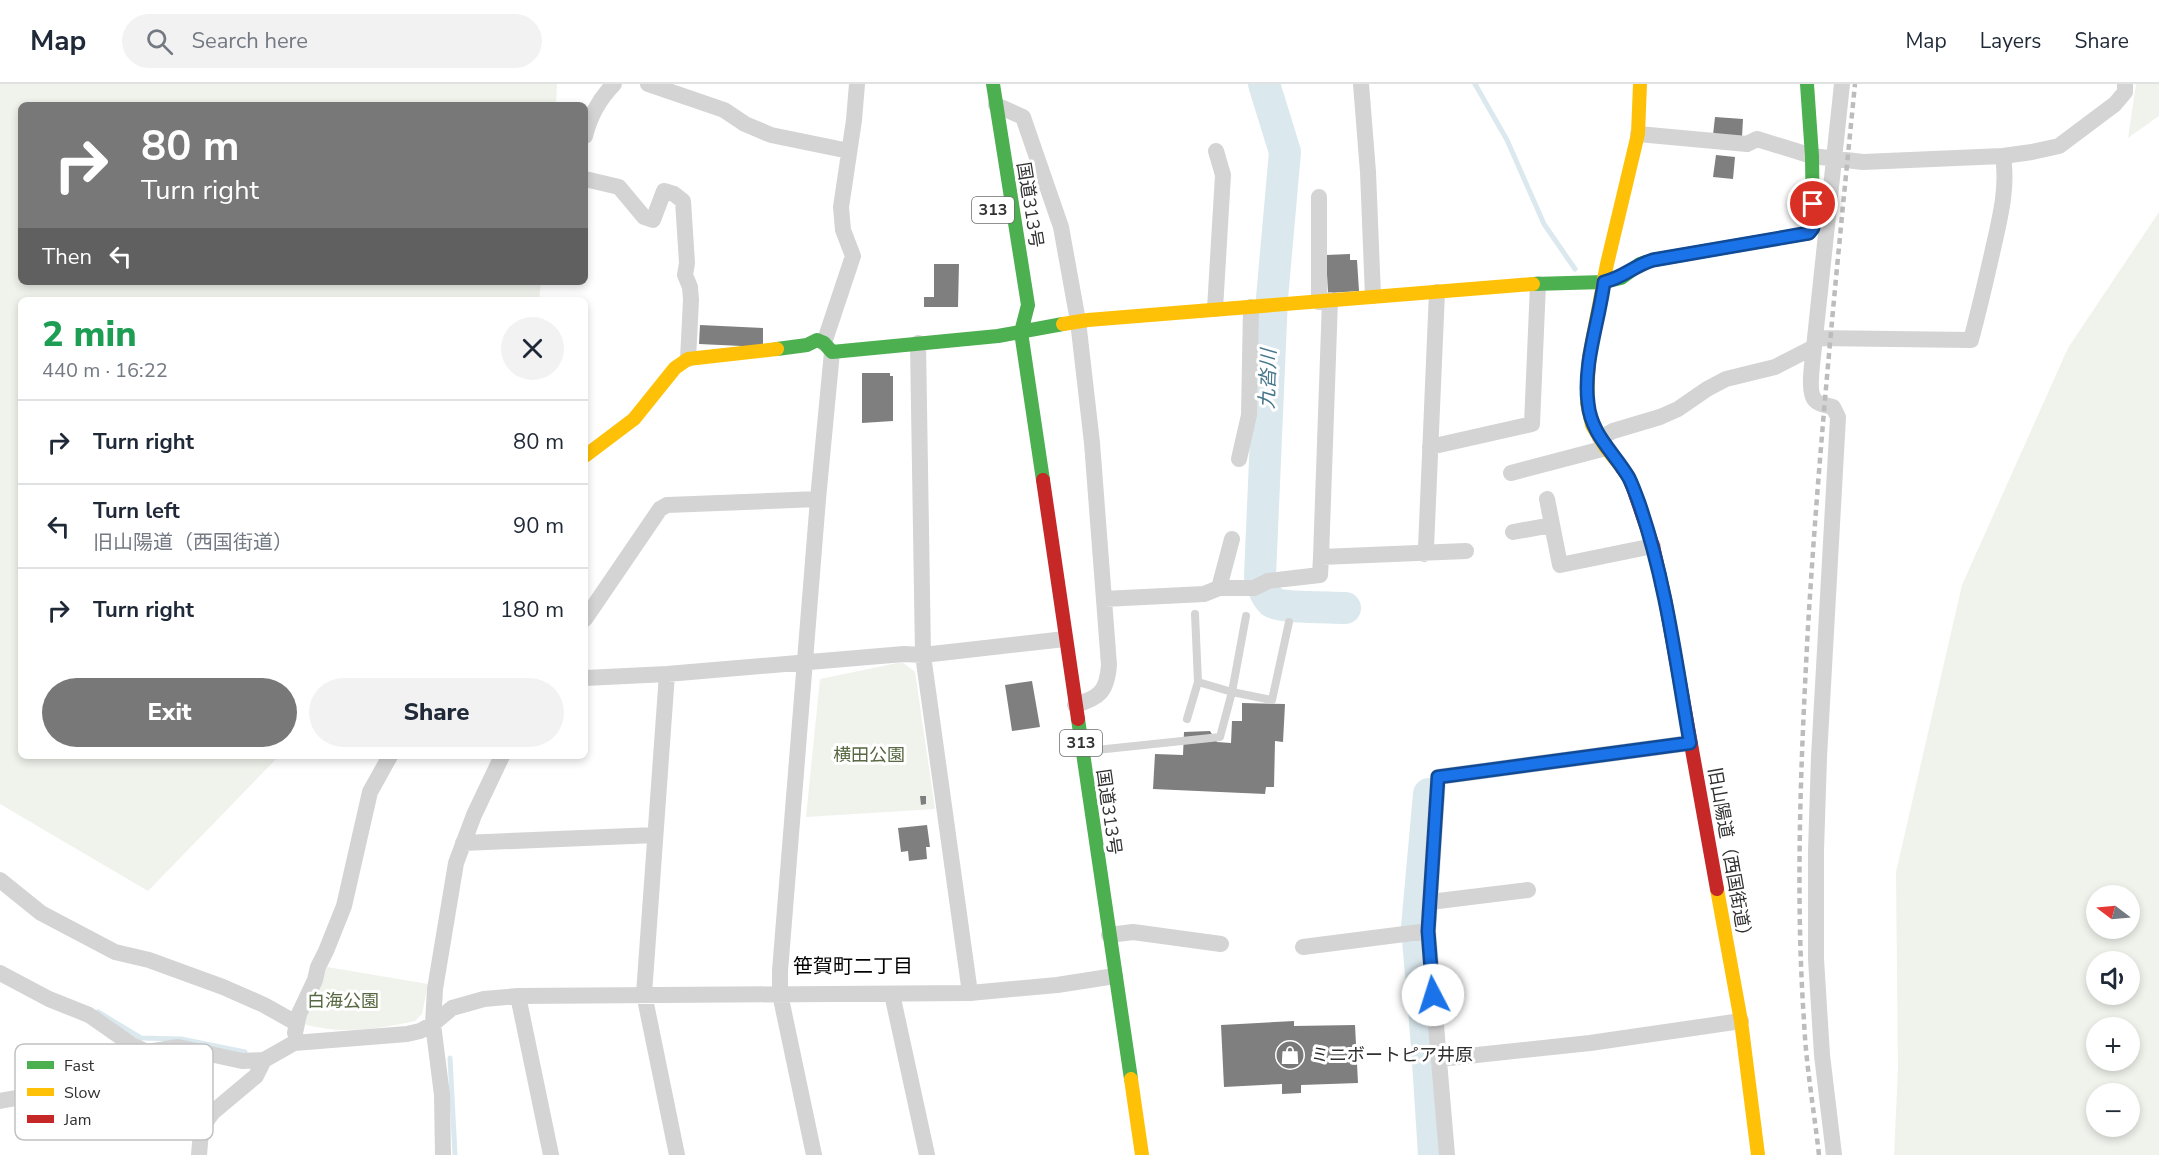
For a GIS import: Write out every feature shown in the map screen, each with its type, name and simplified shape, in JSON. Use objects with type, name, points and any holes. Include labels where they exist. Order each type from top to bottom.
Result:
[{"type":"main road","name":"国道313号","points":[[993,84],[1028,305],[1021,332],[1142,1155]]},
{"type":"main road","name":"旧山陽道（西国街道）","points":[[1640,84],[1638,134],[1589,357],[1587,403],[1592,425],[1628,476],[1653,546],[1665,599],[1741,1021],[1758,1155]]},
{"type":"main road","points":[[588,454],[634,419],[675,368],[688,358],[807,345],[817,340],[828,347],[918,343],[1021,332],[1078,321],[1373,296],[1538,284],[1604,282],[1621,278],[1640,264],[1653,260],[1809,233],[1813,228],[1812,156],[1807,84]]},
{"type":"main road","name":"国道313号","points":[[1008,313],[1021,332]]},
{"type":"street","points":[[588,125],[601,97],[614,84]]},
{"type":"street","points":[[648,84],[724,110],[745,124],[771,135],[849,151]]},
{"type":"street","points":[[814,1155],[780,994],[781,959],[806,662],[828,347],[853,256],[846,240],[841,218],[857,84]]},
{"type":"street","points":[[1362,84],[1373,296]]},
{"type":"street","points":[[1834,1155],[1822,1055],[1817,980],[1816,851],[1818,757],[1838,417],[1833,407],[1819,403],[1813,398],[1811,390],[1842,84]]},
{"type":"street","points":[[1638,134],[1747,144],[1757,139],[1812,156],[1834,160],[1873,162],[2003,156],[2059,146],[2115,104],[2125,92],[2125,84]]},
{"type":"street","points":[[996,105],[1023,117],[1061,227],[1078,321],[1092,443],[1108,673],[1100,694],[1095,699],[1075,705]]},
{"type":"street","points":[[1215,309],[1223,175],[1216,151]]},
{"type":"street","points":[[1511,473],[1603,443],[1613,431],[1660,417],[1678,409],[1726,379],[1775,367],[1815,343],[1971,340],[2002,208],[2006,173],[2003,156]]},
{"type":"street","points":[[588,180],[619,187],[644,218],[653,220],[664,191],[674,194],[683,201],[687,263],[685,275],[690,287],[691,300],[688,358]]},
{"type":"street","points":[[1104,599],[1204,594],[1219,588],[1320,575],[1325,301],[1319,197]]},
{"type":"street","points":[[1430,447],[1532,424],[1538,284]]},
{"type":"street","points":[[1424,554],[1437,292]]},
{"type":"street","points":[[1239,459],[1249,414],[1265,305]]},
{"type":"street","points":[[918,343],[923,655],[970,993]]},
{"type":"street","points":[[588,615],[660,509],[667,505],[818,499]]},
{"type":"street","points":[[1547,499],[1560,565],[1653,546]]},
{"type":"street","points":[[1513,532],[1552,525]]},
{"type":"street","points":[[1219,588],[1232,539]]},
{"type":"street","points":[[1321,557],[1466,551]]},
{"type":"street","points":[[588,678],[668,674],[904,654],[923,655],[1065,639]]},
{"type":"street","points":[[668,674],[644,994],[677,1155]]},
{"type":"street","points":[[1443,1155],[1439,1059],[1428,931],[1438,777],[1690,743]]},
{"type":"street","points":[[294,1043],[296,1023],[344,906],[370,792],[388,759]]},
{"type":"street","points":[[443,1155],[442,1095],[433,1024],[435,988],[456,863],[501,759]]},
{"type":"street","points":[[463,843],[655,835]]},
{"type":"street","points":[[0,880],[41,913],[115,952],[149,960],[223,987],[264,1005],[296,1023]]},
{"type":"street","points":[[1430,902],[1528,890]]},
{"type":"street","points":[[1303,947],[1428,931]]},
{"type":"street","points":[[1108,935],[1133,932],[1221,944]]},
{"type":"street","points":[[0,973],[49,999],[89,1015],[131,1044]]},
{"type":"street","points":[[213,1055],[242,1061],[264,1060],[294,1043],[407,1034],[420,1031],[433,1024],[453,1008],[484,999],[518,996],[970,993],[1057,985],[1114,976]]},
{"type":"street","points":[[892,994],[927,1155]]},
{"type":"street","points":[[518,996],[551,1155]]},
{"type":"street","points":[[1439,1059],[1590,1043],[1741,1021]]},
{"type":"street","points":[[213,1112],[256,1076],[264,1060]]},
{"type":"street","points":[[0,1101],[15,1098]]},
{"type":"street","points":[[199,1155],[200,1140]]},
{"type":"lane","points":[[1187,719],[1198,682],[1195,614]]},
{"type":"lane","points":[[1083,752],[1220,737],[1232,692],[1246,616]]},
{"type":"lane","points":[[1198,682],[1272,700],[1289,622]]},
{"type":"green space","points":[[0,84],[557,84],[556,102],[18,102],[18,285],[541,285],[539,297],[18,297],[18,759],[276,759],[148,891],[0,804]]},
{"type":"green space","points":[[2136,84],[2159,84],[2159,116],[2128,138]]},
{"type":"green space","points":[[2159,212],[2159,1155],[1894,1155],[1898,1069],[1896,872],[1962,585],[2068,348]]},
{"type":"green space","name":"横田公園","points":[[902,662],[915,672],[935,809],[806,817],[820,679]]},
{"type":"green space","name":"白海公園","points":[[327,967],[428,984],[422,1014],[415,1021],[359,1030],[331,1029],[303,1024]]},
{"type":"building","points":[[1715,117],[1743,119],[1742,137],[1713,135]]},
{"type":"building","points":[[1716,155],[1735,157],[1733,179],[1713,177]]},
{"type":"building","points":[[1350,254],[1350,260],[1357,260],[1359,291],[1328,293],[1326,255]]},
{"type":"building","points":[[934,264],[959,264],[958,307],[924,307],[924,297],[934,297]]},
{"type":"building","points":[[700,325],[763,328],[763,347],[699,344]]},
{"type":"building","points":[[862,373],[890,373],[890,376],[893,376],[893,421],[862,423]]},
{"type":"building","points":[[1032,681],[1040,727],[1012,731],[1005,685]]},
{"type":"building","points":[[1242,703],[1285,704],[1283,742],[1275,741],[1274,787],[1266,787],[1265,794],[1153,789],[1155,754],[1183,755],[1184,732],[1210,731],[1217,742],[1231,743],[1232,721],[1242,721]]},
{"type":"building","points":[[920,796],[926,796],[926,804],[921,805]]},
{"type":"building","points":[[927,825],[930,847],[926,847],[927,859],[909,861],[908,851],[901,852],[898,828]]},
{"type":"building","name":"ミニボートピア井原","points":[[1294,1021],[1294,1026],[1355,1025],[1358,1083],[1301,1085],[1301,1093],[1282,1094],[1282,1084],[1224,1087],[1221,1025]]},
{"type":"waterway","name":"九沓川","points":[[1264,84],[1285,152],[1272,298],[1260,576],[1267,597],[1277,604],[1345,608]]},
{"type":"waterway","points":[[1475,84],[1507,140],[1544,224],[1575,269]]},
{"type":"waterway","name":"九沓川","points":[[1417,927],[1429,794]]},
{"type":"waterway","name":"九沓川","points":[[1418,939],[1434,1155]]},
{"type":"waterway","points":[[98,1012],[141,1038],[181,1039],[206,1044]]},
{"type":"waterway","points":[[213,1046],[245,1052]]},
{"type":"waterway","points":[[450,1058],[455,1155]]},
{"type":"railway","points":[[1819,1155],[1806,1055],[1801,972],[1799,873],[1801,775],[1817,491],[1855,84]]},
{"type":"traffic: fast","points":[[993,84],[1028,305],[1021,332],[1043,480]]},
{"type":"traffic: fast","points":[[1533,284],[1604,282],[1621,278],[1640,264],[1653,260],[1809,233],[1813,228],[1812,156],[1807,84]]},
{"type":"traffic: fast","points":[[777,349],[807,345],[817,340],[824,343],[832,352],[998,336],[1063,324]]},
{"type":"traffic: fast","points":[[1078,719],[1131,1079]]},
{"type":"traffic: slow","points":[[1622,468],[1592,425],[1587,403],[1589,357],[1607,264],[1638,134],[1640,84]]},
{"type":"traffic: slow","points":[[1063,324],[1088,320],[1533,284]]},
{"type":"traffic: slow","points":[[588,454],[634,419],[675,368],[688,359],[777,349]]},
{"type":"traffic: slow","points":[[1717,889],[1741,1021],[1758,1155]]},
{"type":"traffic: slow","points":[[1131,1079],[1142,1155]]},
{"type":"traffic: jam","points":[[1622,468],[1633,488],[1653,546],[1665,599],[1717,889]]},
{"type":"traffic: jam","points":[[1043,480],[1078,719]]},
{"type":"place","name":"ミニボートピア井原","points":[[1290,1055]]},
{"type":"district","name":"笹賀町二丁目","points":[[853,966]]},
{"type":"route","points":[[1433,995],[1428,931],[1438,777],[1690,743],[1665,599],[1653,546],[1628,476],[1606,448],[1592,425],[1587,403],[1589,357],[1601,307],[1604,282],[1621,278],[1640,264],[1653,260],[1809,233],[1813,228],[1813,204]]}]
